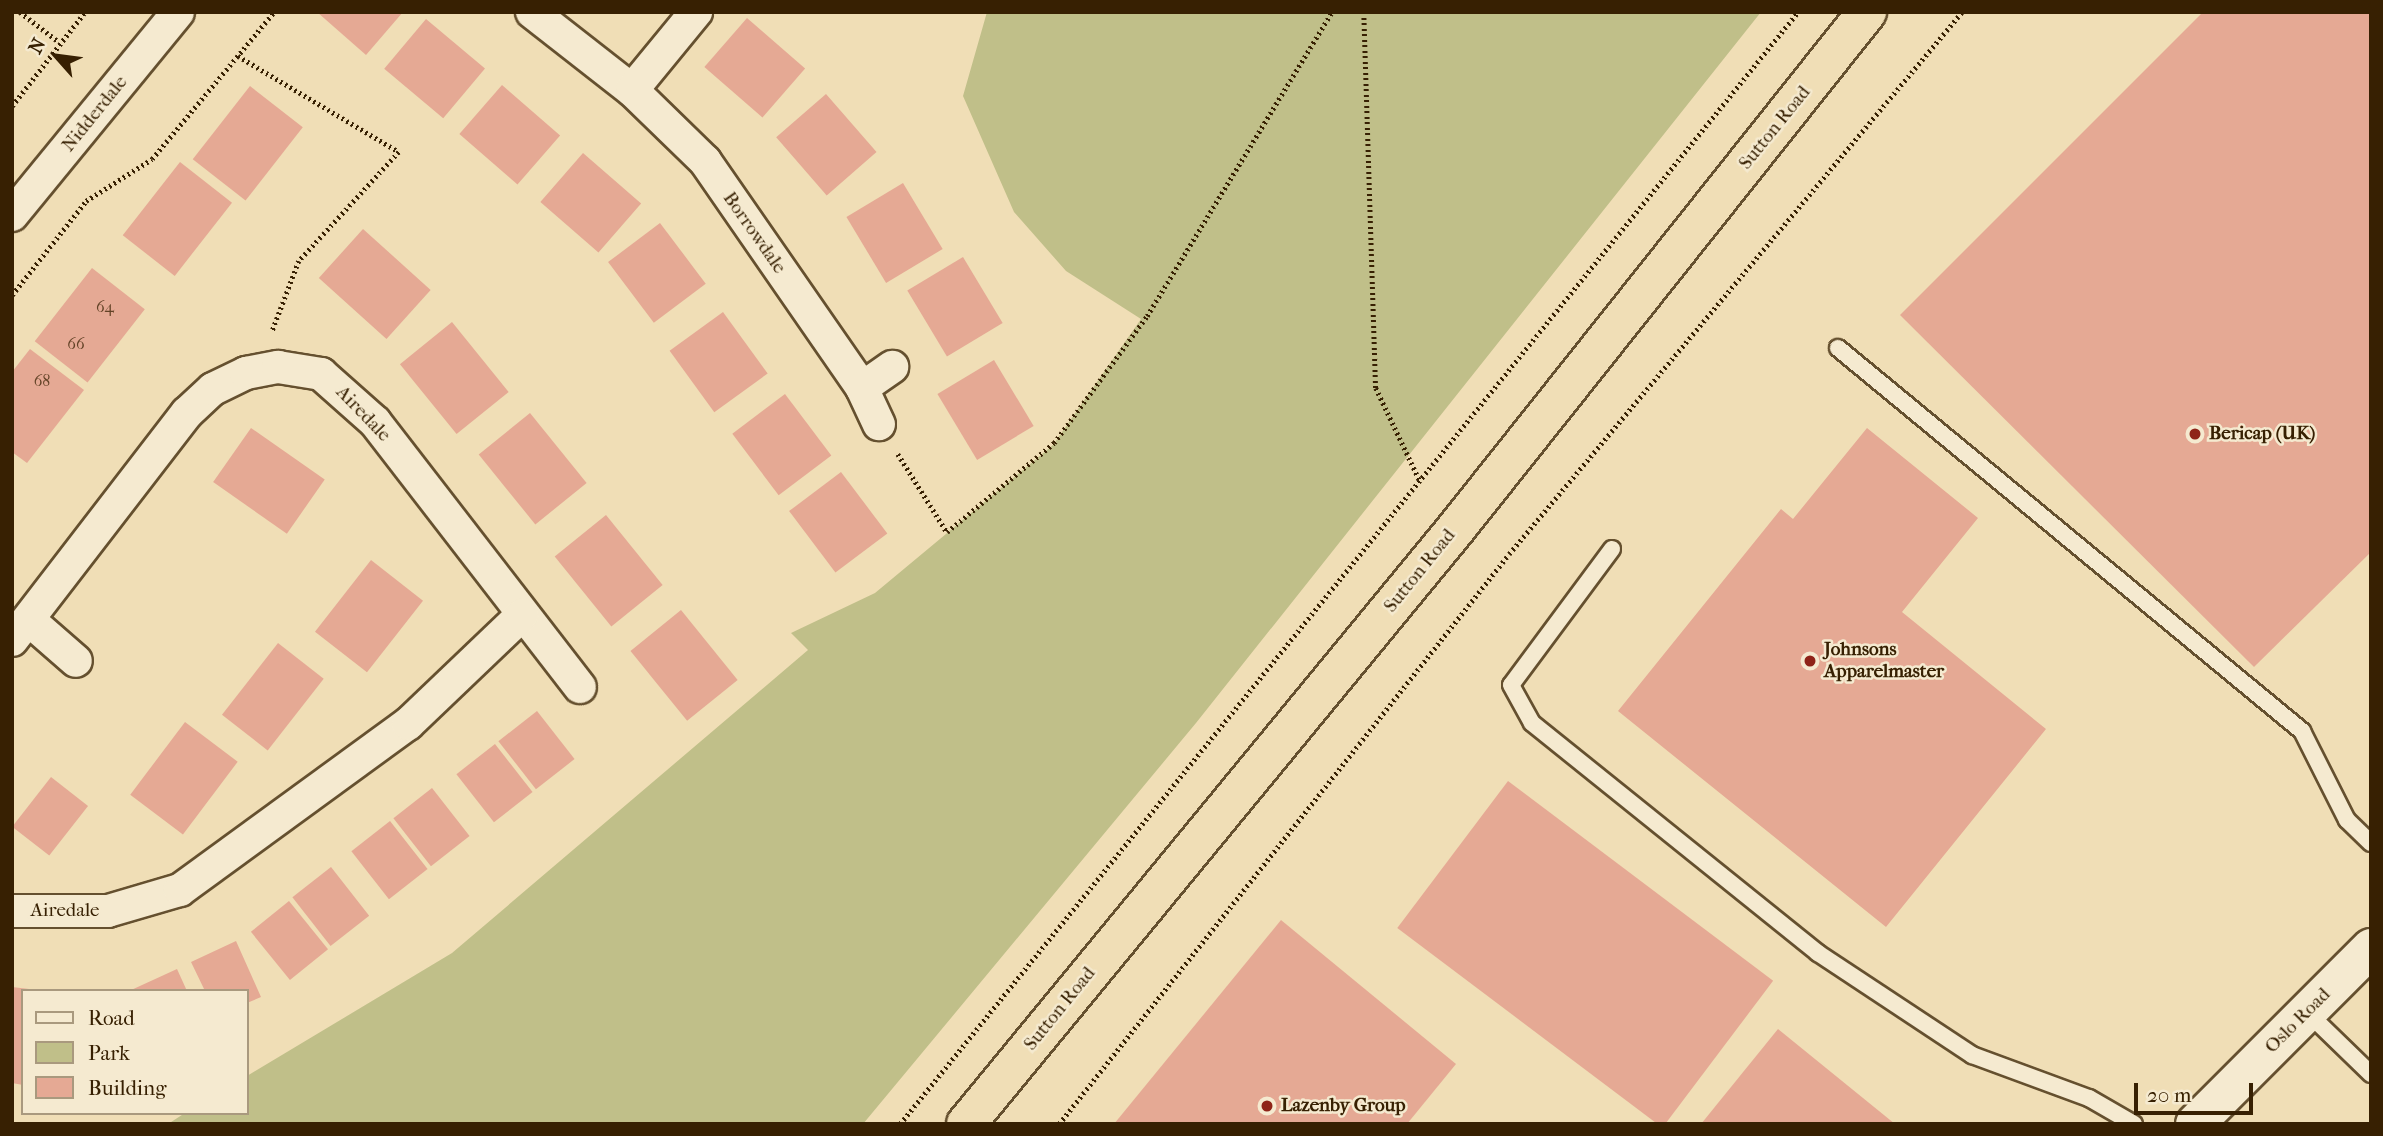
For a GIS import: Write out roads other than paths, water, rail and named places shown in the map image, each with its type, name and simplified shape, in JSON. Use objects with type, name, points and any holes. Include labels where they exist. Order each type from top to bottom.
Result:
[{"type":"highway","name":"Sutton Road","points":[[966,1124],[1458,526],[1867,12]]},
{"type":"street","name":"Nidderdale","points":[[12,215],[178,12]]},
{"type":"street","name":"Borrowdale","points":[[532,12],[632,90],[705,161],[862,388],[879,425]]},
{"type":"street","points":[[632,90],[696,12]]},
{"type":"street","name":"Airedale","points":[[76,661],[20,630],[187,413],[213,389],[278,367],[321,374],[349,396],[431,492],[522,615],[580,687]]},
{"type":"street","points":[[862,388],[892,367]]},
{"type":"street","name":"Airedale","points":[[12,911],[108,911],[180,890],[408,724],[522,615]]},
{"type":"street","name":"Oslo Road","points":[[2195,1124],[2371,948]]},
{"type":"lane","points":[[1838,348],[2302,731],[2347,820],[2371,843]]},
{"type":"lane","points":[[1612,549],[1511,685],[1532,723],[1818,953],[1972,1055],[2089,1098],[2134,1124]]},
{"type":"lane","points":[[2306,1012],[2371,1074]]},
{"type":"place","name":"Bericap (UK)","points":[[2195,434]]},
{"type":"place","name":"Johnsons Apparelmaster","points":[[1810,661]]},
{"type":"place","name":"Lazenby Group","points":[[1267,1106]]}]
